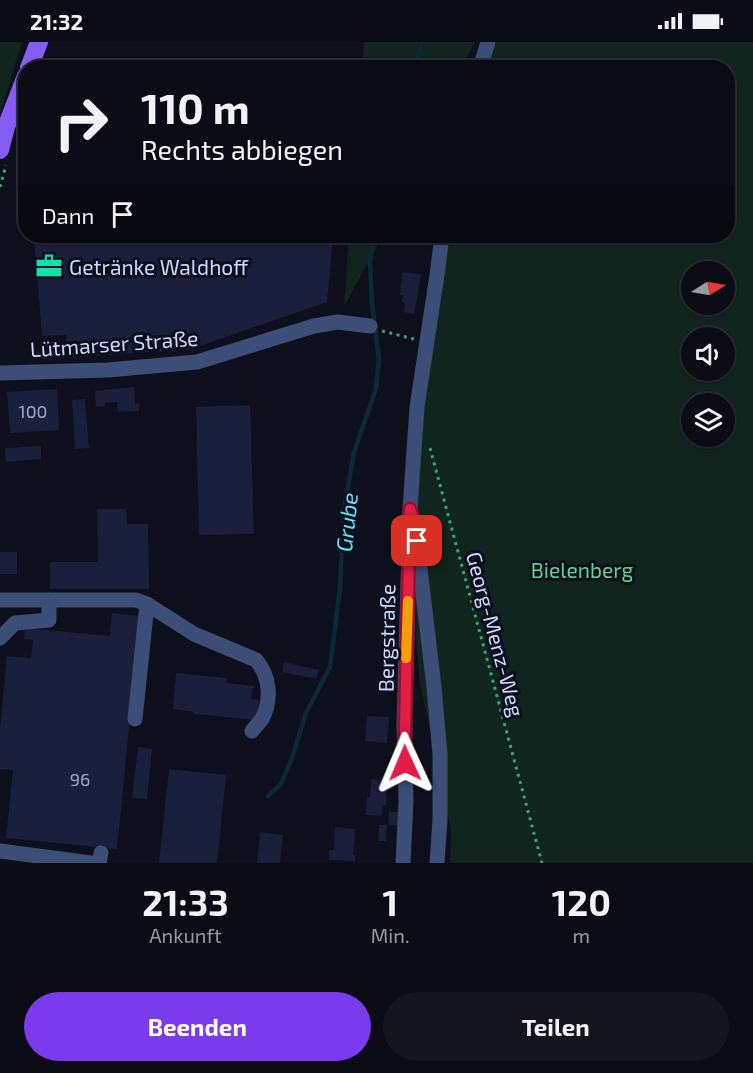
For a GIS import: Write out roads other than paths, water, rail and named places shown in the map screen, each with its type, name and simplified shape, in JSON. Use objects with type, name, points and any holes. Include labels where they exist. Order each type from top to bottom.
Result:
[{"type":"main road","points":[[32,60],[39,42]]},
{"type":"main road","points":[[0,150],[18,96]]},
{"type":"street","points":[[482,60],[488,42]]},
{"type":"street","name":"Bergstraße","points":[[403,863],[410,509],[417,407],[441,243]]},
{"type":"street","name":"Lütmarser Straße","points":[[0,373],[108,370],[197,362],[314,326],[338,322],[370,326]]},
{"type":"street","points":[[410,509],[420,562],[439,732],[440,820],[437,863]]},
{"type":"street","points":[[0,600],[136,600],[147,604],[194,634],[256,660],[263,668],[269,695],[262,719],[252,731]]},
{"type":"street","points":[[0,638],[15,622],[49,620],[49,600]]},
{"type":"street","points":[[135,719],[147,604]]},
{"type":"street","points":[[0,851],[97,860]]},
{"type":"waterway","name":"Grube","points":[[417,60],[422,42]]},
{"type":"waterway","name":"Grube","points":[[268,796],[281,784],[306,713],[330,667],[340,588],[344,510],[354,452],[376,389],[379,359],[372,304],[370,262],[373,243]]},
{"type":"place","name":"Getränke Waldhoff","points":[[49,266]]},
{"type":"park label","name":"Bielenberg","points":[[582,569]]}]
